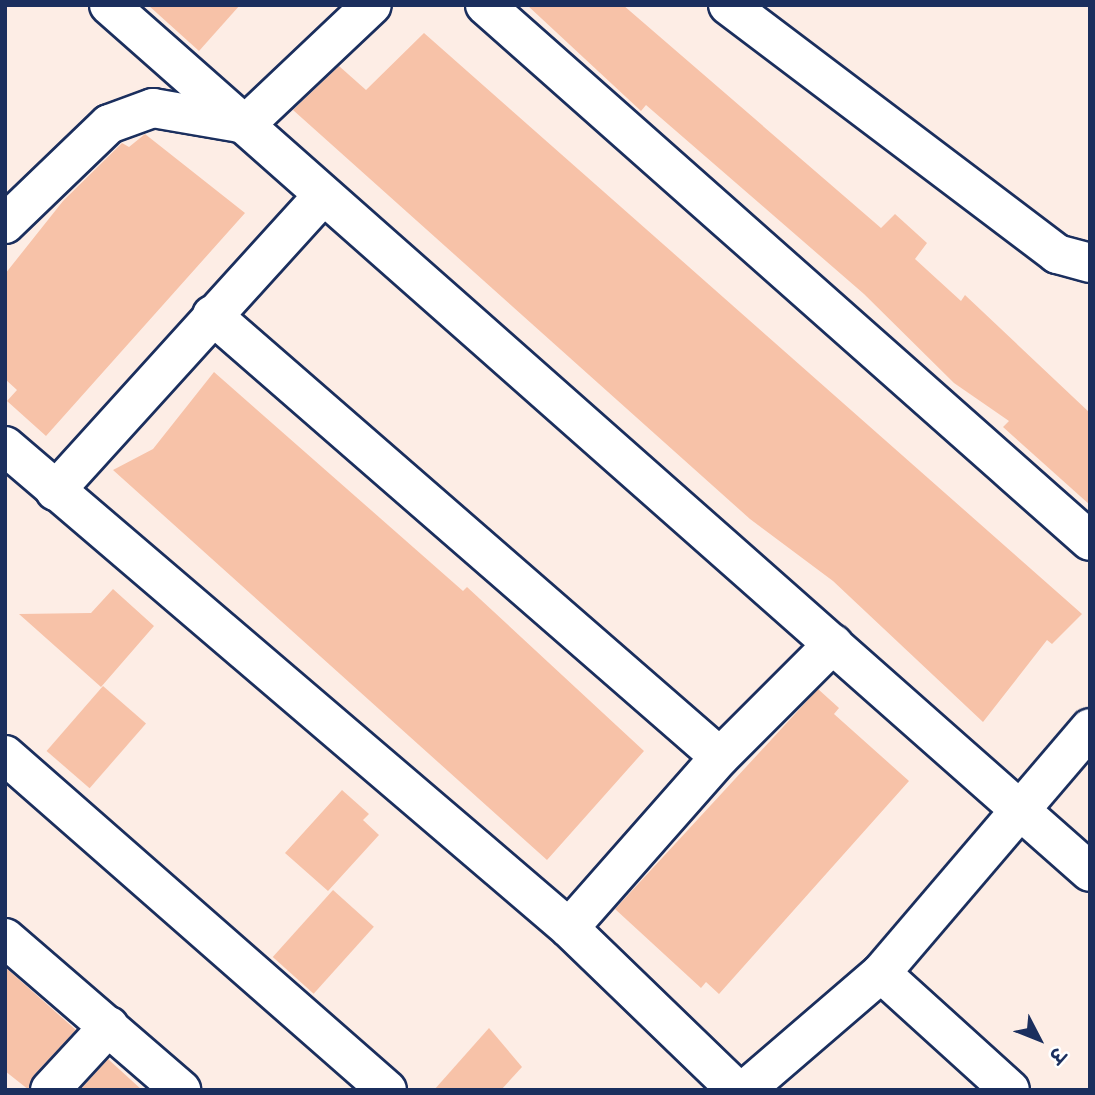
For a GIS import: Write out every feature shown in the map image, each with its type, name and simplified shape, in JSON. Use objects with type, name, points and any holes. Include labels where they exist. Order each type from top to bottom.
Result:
[{"type":"street","points":[[109,5],[246,124],[321,198],[1090,872]]},
{"type":"street","points":[[246,124],[372,5]]},
{"type":"street","points":[[485,5],[1090,541]]},
{"type":"street","points":[[728,5],[1057,254],[1090,263]]},
{"type":"street","points":[[5,224],[109,124],[153,107],[246,124]]},
{"type":"street","points":[[55,491],[321,198]]},
{"type":"street","points":[[212,315],[720,757]]},
{"type":"street","points":[[5,446],[569,928],[737,1090]]},
{"type":"street","points":[[569,928],[720,757],[833,644]]},
{"type":"street","points":[[745,1090],[881,973],[1090,728]]},
{"type":"street","points":[[5,755],[387,1090]]},
{"type":"street","points":[[5,938],[181,1090]]},
{"type":"street","points":[[881,973],[1010,1090]]},
{"type":"street","points":[[50,1090],[108,1026]]},
{"type":"building","points":[[148,5],[240,5],[199,51]]},
{"type":"building","points":[[527,5],[623,5],[881,228],[895,214],[927,243],[915,259],[961,301],[965,295],[1090,413],[1090,505],[1003,427],[1009,421],[954,383],[864,294],[646,105],[641,111]]},
{"type":"building","points":[[424,33],[1082,614],[1052,644],[1047,640],[983,722],[833,581],[750,519],[293,110],[339,66],[366,90]]},
{"type":"building","points":[[145,134],[245,213],[46,436],[7,401],[17,390],[5,379],[5,274],[63,201],[122,143],[129,147]]},
{"type":"building","points":[[214,372],[463,591],[467,587],[644,751],[547,860],[113,470],[153,449]]},
{"type":"building","points":[[113,589],[154,626],[101,687],[19,614],[91,613]]},
{"type":"building","points":[[103,686],[146,723],[90,788],[47,751]]},
{"type":"building","points":[[818,689],[839,708],[834,714],[909,781],[719,994],[706,982],[701,988],[615,909]]},
{"type":"building","points":[[342,790],[369,814],[363,820],[379,835],[328,891],[285,853]]},
{"type":"building","points":[[333,890],[374,927],[314,994],[273,957]]},
{"type":"building","points":[[5,967],[76,1030],[34,1075],[29,1090],[5,1071]]},
{"type":"building","points":[[489,1028],[522,1067],[501,1090],[434,1090]]},
{"type":"building","points":[[108,1059],[142,1090],[80,1090]]}]
